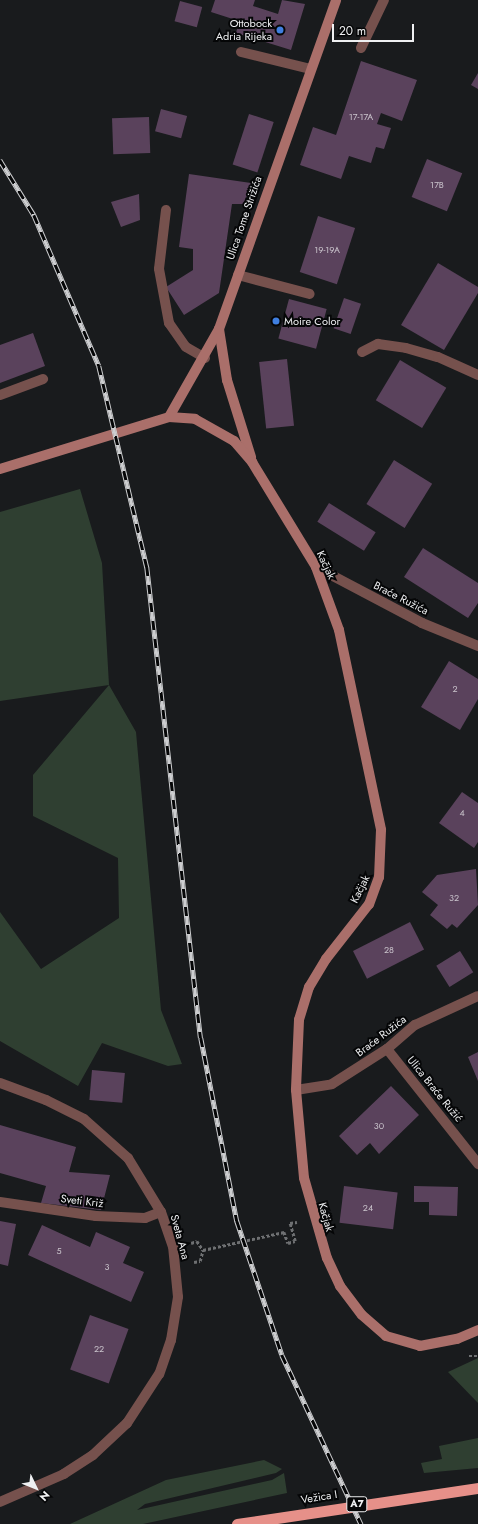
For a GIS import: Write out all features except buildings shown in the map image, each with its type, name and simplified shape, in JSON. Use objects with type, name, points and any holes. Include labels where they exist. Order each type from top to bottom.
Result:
[{"type":"highway","name":"Vežica I","points":[[236,1524],[421,1494],[478,1488]]},
{"type":"main road","name":"Ulica Tome Strižića","points":[[170,417],[205,358],[219,329],[335,0]]},
{"type":"main road","points":[[219,329],[227,380],[252,462]]},
{"type":"main road","points":[[0,469],[170,417]]},
{"type":"main road","name":"Kačjak","points":[[170,417],[195,419],[234,441],[252,462],[316,567],[339,630],[381,830],[379,877],[368,904],[309,987],[299,1020],[296,1090],[304,1178],[313,1219],[340,1286],[362,1315],[386,1336],[420,1346],[457,1339],[478,1330]]},
{"type":"street","points":[[361,48],[384,0]]},
{"type":"street","points":[[241,52],[310,69]]},
{"type":"street","points":[[166,210],[159,269],[168,323],[186,347],[205,358]]},
{"type":"street","points":[[238,275],[310,294]]},
{"type":"street","points":[[362,352],[378,344],[406,348],[438,357],[478,376]]},
{"type":"street","points":[[0,395],[43,379]]},
{"type":"street","name":"Braće Ružića","points":[[316,567],[422,623],[478,646]]},
{"type":"street","name":"Braće Ružića","points":[[296,1090],[332,1084],[387,1049],[415,1025],[478,996]]},
{"type":"street","name":"Ulica Braće Ružić","points":[[387,1049],[478,1164]]},
{"type":"street","name":"Sveta Ana","points":[[0,1083],[46,1100],[105,1134],[133,1165],[161,1212],[176,1265],[178,1297],[171,1340],[159,1374],[142,1405],[93,1455],[64,1474],[0,1502]]},
{"type":"street","name":"Sveti Križ","points":[[0,1202],[96,1216],[145,1218],[161,1212]]},
{"type":"path","points":[[203,1250],[284,1232],[288,1243],[295,1242],[290,1223],[299,1221]]},
{"type":"path","points":[[194,1262],[200,1261],[203,1250],[197,1241]]},
{"type":"green space","points":[[80,489],[102,563],[109,685],[0,701],[0,512]]},
{"type":"green space","points":[[109,685],[136,732],[161,1010],[182,1064],[168,1066],[102,1043],[78,1086],[0,1041],[0,912],[41,969],[119,918],[118,858],[33,816],[33,775]]},
{"type":"green space","points":[[478,1358],[478,1403],[448,1372]]},
{"type":"green space","points":[[478,1438],[478,1468],[424,1473],[421,1463],[442,1459],[439,1446]]},
{"type":"green space","points":[[264,1460],[282,1469],[276,1473],[145,1504],[137,1510],[272,1480],[284,1473],[287,1493],[143,1524],[70,1524],[166,1480]]},
{"type":"railway","points":[[0,160],[34,215],[99,366],[147,567],[201,1038],[237,1221],[282,1355],[361,1524]]},
{"type":"place","name":"Ottobock Adria Rijeka","points":[[280,30]]},
{"type":"place","name":"Moire Color","points":[[276,321]]}]
